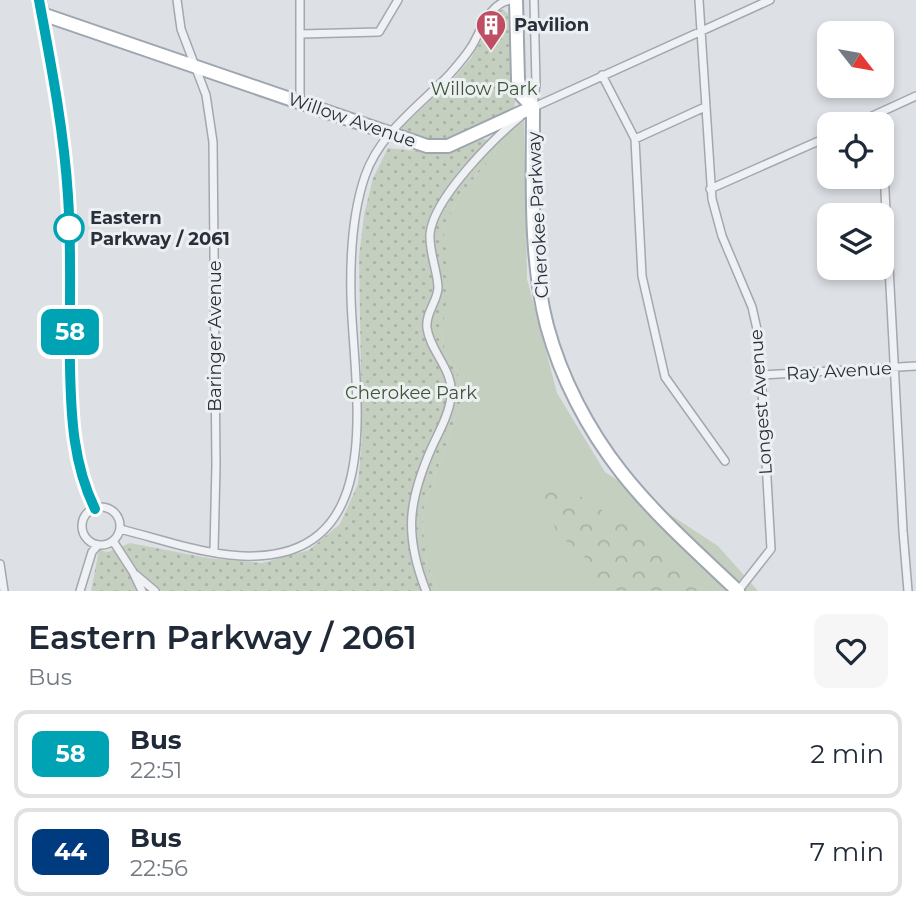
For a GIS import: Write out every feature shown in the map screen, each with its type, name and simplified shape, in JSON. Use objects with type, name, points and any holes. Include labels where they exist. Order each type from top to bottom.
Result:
[{"type":"main road","points":[[39,0],[42,13]]},
{"type":"main road","name":"Cherokee Parkway","points":[[513,0],[518,80],[522,96],[533,107],[535,221],[541,294],[551,338],[590,427],[621,472],[663,519],[738,591]]},
{"type":"main road","name":"Willow Avenue","points":[[42,13],[428,146],[442,148],[533,107]]},
{"type":"street","name":"Baringer Avenue","points":[[177,0],[181,29],[206,95],[213,149],[215,551]]},
{"type":"street","points":[[300,0],[300,102]]},
{"type":"street","points":[[301,34],[379,32],[398,0]]},
{"type":"street","points":[[120,529],[238,556],[257,556],[292,551],[323,534],[335,520],[351,482],[356,437],[351,299],[354,232],[366,173],[389,133],[456,68],[472,46],[488,15],[500,3],[513,0]]},
{"type":"street","name":"Cherokee Parkway","points":[[533,107],[536,84],[534,0]]},
{"type":"street","name":"Longest Avenue","points":[[699,0],[710,189],[722,236],[752,307],[760,338],[771,549],[738,591]]},
{"type":"street","name":"Willow Avenue","points":[[533,107],[770,0]]},
{"type":"street","points":[[42,13],[68,197],[70,377],[74,441],[83,481],[95,509]]},
{"type":"street","points":[[603,75],[635,139],[642,276],[665,377],[725,461]]},
{"type":"street","points":[[881,112],[916,96]]},
{"type":"street","points":[[426,591],[418,571],[412,540],[411,508],[418,479],[452,396],[450,382],[427,328],[438,285],[431,246],[432,226],[449,193],[482,152],[533,107]]},
{"type":"street","points":[[635,139],[705,107]]},
{"type":"street","points":[[710,189],[817,142]]},
{"type":"street","points":[[885,189],[908,591]]},
{"type":"street","name":"Ray Avenue","points":[[762,375],[916,366]]},
{"type":"street","points":[[80,591],[92,552],[98,545],[113,541],[120,529],[116,514],[108,509],[95,509],[84,519],[82,527],[85,536],[98,545]]},
{"type":"street","points":[[113,541],[142,591]]},
{"type":"street","points":[[0,564],[4,591]]},
{"type":"street","points":[[133,572],[155,591]]},
{"type":"green space","name":"Willow Park","points":[[503,9],[508,14],[510,60],[516,98],[514,107],[475,130],[447,140],[429,140],[402,131],[402,127],[453,79],[471,58],[497,12]]},
{"type":"green space","points":[[524,121],[527,279],[557,393],[605,472],[718,546],[758,591],[437,591],[425,556],[427,544],[424,539],[422,513],[463,396],[457,371],[446,355],[441,330],[445,311],[443,228],[462,192],[494,155],[498,141]]},
{"type":"green space","name":"Cherokee Park","points":[[482,139],[498,141],[494,155],[462,192],[443,228],[451,290],[441,330],[446,355],[457,371],[463,396],[422,513],[424,539],[428,544],[425,556],[437,591],[91,591],[99,550],[108,552],[130,543],[208,558],[262,563],[309,550],[340,524],[358,484],[362,438],[359,257],[364,215],[373,178],[388,148],[445,154]]},
{"type":"green space","points":[[538,486],[582,497],[677,559],[715,591],[601,590],[586,565],[584,554],[558,535]]},
{"type":"bus line","name":"58","points":[[39,0],[64,155],[68,197],[70,377],[74,441],[83,481],[95,509]]},
{"type":"place","name":"Pavilion","points":[[491,52]]},
{"type":"place","name":"Eastern Parkway / 2061","points":[[69,228]]}]
